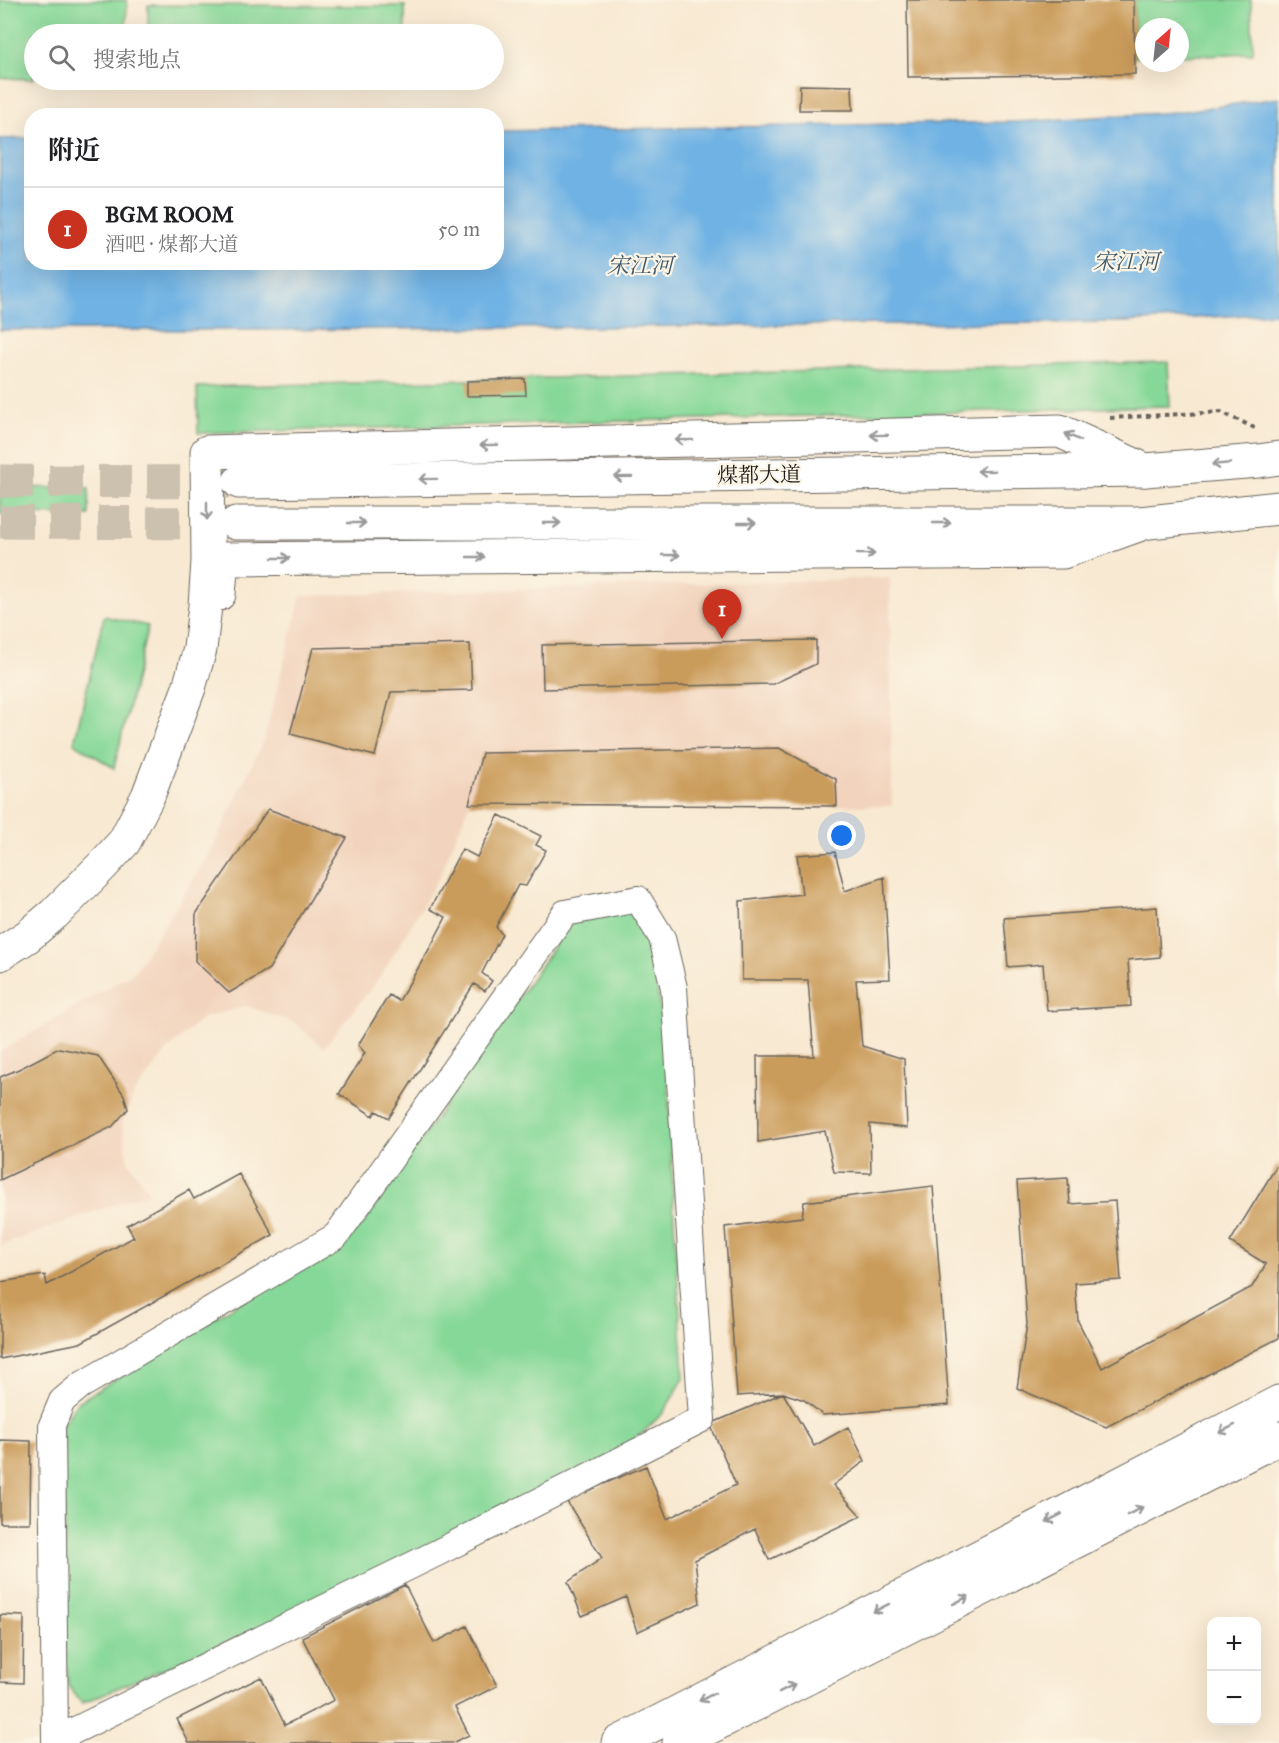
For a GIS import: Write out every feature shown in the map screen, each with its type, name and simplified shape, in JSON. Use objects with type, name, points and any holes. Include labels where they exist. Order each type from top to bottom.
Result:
[{"type":"street","points":[[0,954],[28,936],[54,914],[102,866],[124,842],[148,796],[178,717],[200,649],[208,561],[207,452],[1060,431],[1145,470]]},
{"type":"street","name":"煤都大道","points":[[239,482],[1145,470],[1279,458]]},
{"type":"street","points":[[236,523],[1146,522],[1279,508]]},
{"type":"street","points":[[0,976],[54,937],[124,865],[173,768],[192,716],[214,636],[222,559],[1063,552],[1146,522]]},
{"type":"street","points":[[638,899],[662,938],[674,988],[702,1419],[55,1742],[52,1425],[62,1401],[80,1386],[336,1236],[565,913],[638,899]]},
{"type":"street","points":[[618,1743],[1279,1402]]},
{"type":"street","points":[[679,1743],[1279,1438]]},
{"type":"shaded area","points":[[890,578],[892,806],[469,804],[440,876],[382,974],[324,1048],[295,1023],[246,1006],[203,1018],[169,1048],[135,1092],[122,1125],[128,1161],[149,1192],[0,1246],[0,1052],[134,972],[209,855],[264,739],[301,596]]},
{"type":"green space","points":[[0,0],[127,0],[126,24],[24,24],[24,79],[0,78]]},
{"type":"green space","points":[[1134,0],[1251,0],[1253,53],[1189,56],[1189,18],[1135,18],[1135,57]]},
{"type":"green space","points":[[148,5],[405,6],[405,24],[148,24]]},
{"type":"green space","points":[[1168,362],[1170,406],[198,433],[197,387]]},
{"type":"green space","points":[[0,487],[89,488],[89,515],[0,514]]},
{"type":"green space","points":[[104,616],[148,626],[114,768],[74,743]]},
{"type":"green space","points":[[625,911],[638,920],[651,943],[668,1068],[674,1222],[684,1378],[663,1413],[623,1452],[265,1626],[82,1703],[68,1686],[65,1645],[66,1575],[62,1425],[78,1402],[363,1224],[570,923]]},
{"type":"water","name":"宋江河","points":[[1279,98],[1279,313],[1125,322],[269,330],[0,330],[0,139],[24,138],[24,270],[504,270],[504,131],[1015,122],[1177,112]]},
{"type":"building","points":[[907,0],[1134,0],[1135,74],[908,77]]},
{"type":"building","points":[[800,85],[852,86],[853,110],[799,110]]},
{"type":"building","points":[[525,379],[526,395],[467,396],[467,381]]},
{"type":"building","points":[[816,640],[816,664],[773,684],[543,689],[542,645]]},
{"type":"building","points":[[470,644],[472,690],[391,692],[375,756],[290,734],[313,648]]},
{"type":"building","points":[[779,748],[836,779],[837,806],[469,804],[482,753]]},
{"type":"building","points":[[268,809],[347,838],[269,969],[229,993],[195,961],[196,914]]},
{"type":"building","points":[[499,815],[541,836],[536,845],[546,850],[526,886],[518,885],[496,927],[502,934],[482,973],[492,981],[485,991],[474,984],[389,1118],[376,1111],[373,1116],[339,1094],[365,1053],[358,1045],[389,995],[399,1001],[431,946],[446,917],[430,909],[462,849],[477,857]]},
{"type":"building","points":[[835,852],[845,891],[884,877],[890,979],[856,980],[862,1046],[904,1059],[907,1128],[870,1124],[871,1173],[834,1172],[825,1131],[758,1142],[757,1056],[814,1056],[808,980],[742,980],[740,901],[802,894],[797,855]]},
{"type":"building","points":[[1157,907],[1160,957],[1128,960],[1131,1006],[1047,1011],[1043,964],[1008,967],[1004,918]]},
{"type":"building","points":[[59,1048],[98,1056],[124,1095],[128,1109],[112,1127],[0,1180],[0,1077]]},
{"type":"building","points":[[1279,1162],[1279,1338],[1106,1427],[1017,1388],[1027,1324],[1017,1181],[1068,1178],[1070,1204],[1115,1201],[1121,1280],[1075,1283],[1078,1321],[1102,1368],[1252,1287],[1266,1264],[1230,1242]]},
{"type":"building","points":[[239,1174],[273,1235],[80,1343],[0,1359],[0,1282],[45,1275],[47,1285],[134,1237],[127,1225],[189,1190],[194,1199]]},
{"type":"building","points":[[933,1186],[949,1405],[823,1415],[804,1400],[783,1393],[737,1396],[725,1227],[802,1217],[804,1202]]},
{"type":"building","points":[[783,1393],[814,1446],[848,1427],[865,1461],[833,1485],[861,1516],[769,1560],[755,1529],[695,1560],[700,1603],[637,1632],[626,1597],[582,1616],[568,1582],[602,1558],[566,1500],[646,1466],[667,1519],[736,1485],[710,1424]]},
{"type":"building","points":[[0,1440],[31,1441],[30,1523],[0,1523]]},
{"type":"building","points":[[405,1585],[434,1643],[467,1626],[497,1686],[455,1707],[469,1735],[453,1743],[189,1743],[177,1719],[261,1677],[285,1725],[334,1700],[302,1637]]},
{"type":"building","points":[[0,1615],[24,1616],[23,1683],[0,1682]]},
{"type":"tunnel","points":[[0,481],[234,482]]},
{"type":"tunnel","points":[[0,522],[235,523]]},
{"type":"place","name":"BGM ROOM","points":[[722,639]]}]
